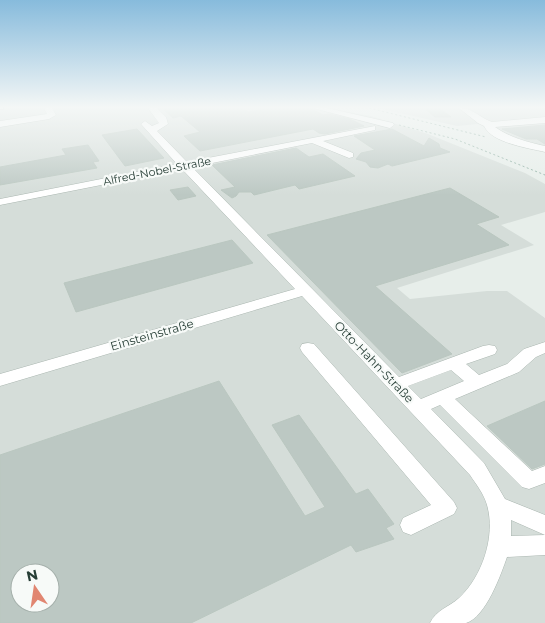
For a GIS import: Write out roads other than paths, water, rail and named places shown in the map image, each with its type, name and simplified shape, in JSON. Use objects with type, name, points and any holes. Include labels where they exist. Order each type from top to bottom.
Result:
[{"type":"street","name":"Otto-Hahn-Straße","points":[[159,137],[477,469],[498,505],[500,520],[499,547],[484,584],[471,603],[457,615],[443,623]]},
{"type":"street","name":"Alfred-Nobel-Straße","points":[[0,202],[328,137]]},
{"type":"street","points":[[503,137],[525,145],[545,149]]},
{"type":"street","points":[[314,140],[349,156]]},
{"type":"street","name":"Einsteinstraße","points":[[0,380],[305,291]]},
{"type":"street","points":[[418,407],[513,368],[530,353],[545,347]]},
{"type":"street","points":[[308,348],[446,508],[411,525]]},
{"type":"street","points":[[396,384],[489,350]]},
{"type":"street","points":[[454,363],[477,383]]},
{"type":"street","points":[[443,398],[529,481],[545,474]]},
{"type":"street","points":[[498,505],[545,525]]},
{"type":"street","points":[[499,547],[545,545]]}]
